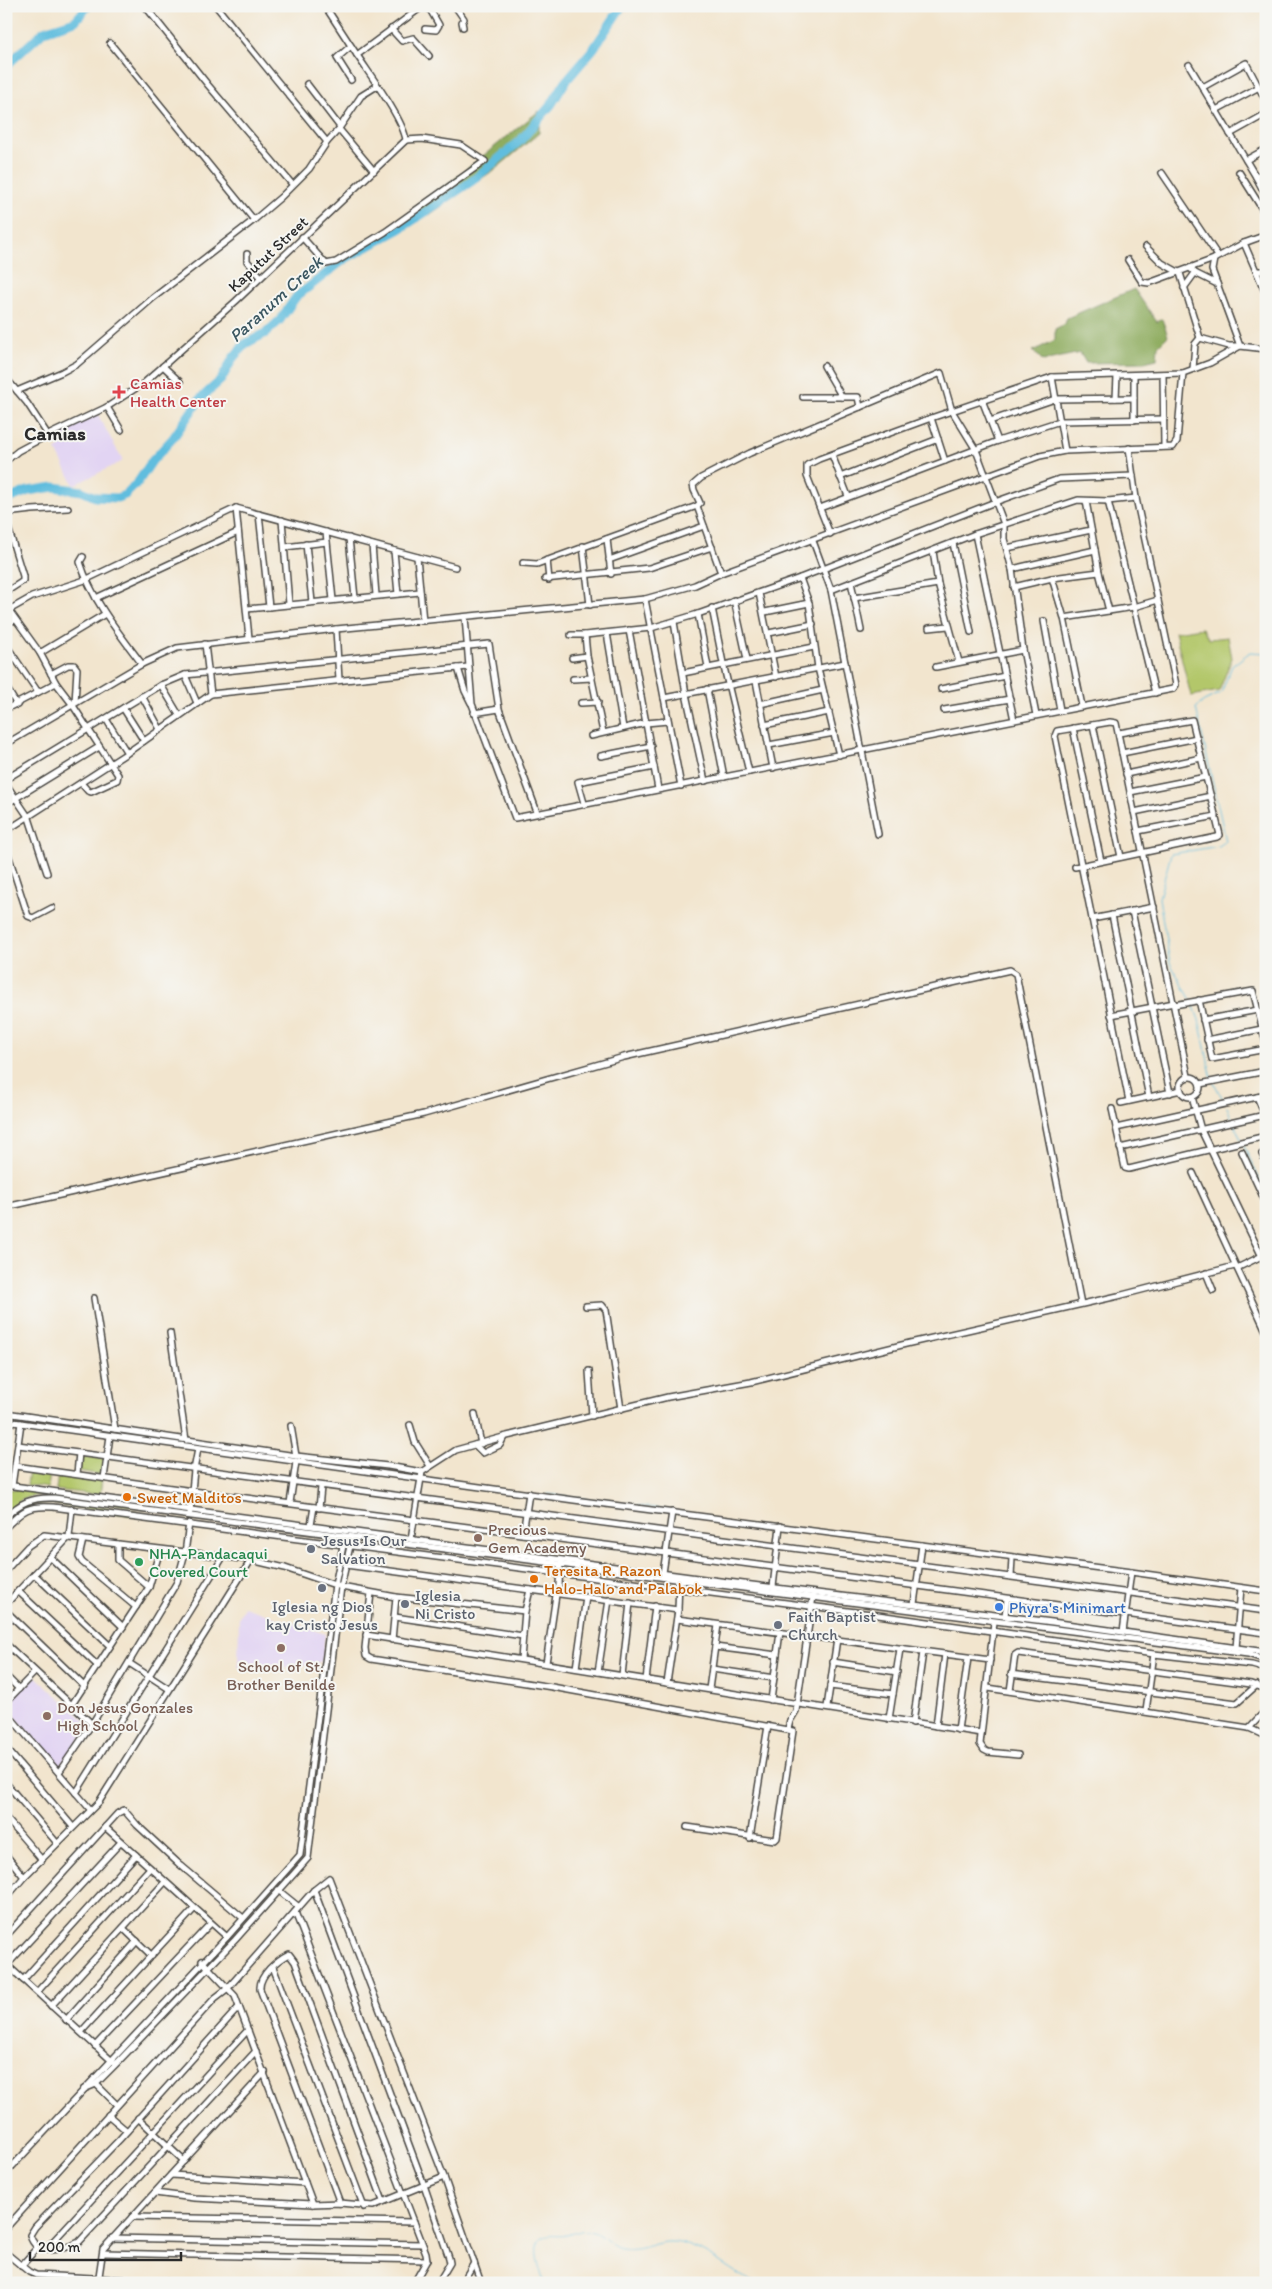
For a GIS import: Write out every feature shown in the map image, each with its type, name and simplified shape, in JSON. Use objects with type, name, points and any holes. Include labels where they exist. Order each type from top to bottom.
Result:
[{"type":"street","points":[[145,6],[208,85],[292,184]]},
{"type":"street","points":[[216,6],[327,142]]},
{"type":"street","points":[[302,237],[326,264],[336,262],[385,232],[485,161],[461,145],[422,139],[406,140],[405,132],[358,55],[325,6]]},
{"type":"street","points":[[358,55],[423,6]]},
{"type":"street","points":[[425,28],[436,30],[439,26],[428,6]]},
{"type":"street","points":[[456,6],[464,19],[462,22],[463,27]]},
{"type":"street","points":[[391,29],[402,41],[413,38],[429,56]]},
{"type":"street","points":[[110,43],[254,220]]},
{"type":"street","points":[[351,46],[337,58],[351,80]]},
{"type":"street","points":[[1202,87],[1246,63],[1266,101]]},
{"type":"street","points":[[1190,65],[1266,196]]},
{"type":"street","points":[[307,84],[374,172]]},
{"type":"street","points":[[17,391],[77,364],[153,298],[254,220],[309,169],[361,96],[377,86]]},
{"type":"street","points":[[1216,110],[1259,87]]},
{"type":"street","points":[[1230,134],[1266,114]]},
{"type":"street","name":"Kaputut Street","points":[[6,461],[18,451],[107,407],[144,383],[261,277],[406,140]]},
{"type":"street","points":[[1246,160],[1266,149]]},
{"type":"street","points":[[1256,177],[1266,171]]},
{"type":"street","points":[[1239,172],[1266,215]]},
{"type":"street","points":[[1162,173],[1216,258]]},
{"type":"street","points":[[1128,260],[1142,282],[1149,283],[1180,274],[1244,243],[1266,235]]},
{"type":"street","points":[[1244,243],[1266,292]]},
{"type":"street","points":[[1146,247],[1162,264],[1180,274],[1200,338]]},
{"type":"street","points":[[247,254],[247,261],[261,277]]},
{"type":"street","points":[[1216,258],[1212,270],[1240,346]]},
{"type":"street","points":[[1190,268],[1195,274],[1217,284]]},
{"type":"street","points":[[1257,271],[1266,271]]},
{"type":"street","points":[[1184,288],[1195,274]]},
{"type":"street","points":[[1200,338],[1229,346],[1266,349]]},
{"type":"street","points":[[1193,369],[1195,344],[1200,338]]},
{"type":"street","points":[[830,534],[807,476],[808,465],[832,454],[952,410],[1052,377],[1183,373],[1210,363],[1240,346]]},
{"type":"street","points":[[163,366],[180,382]]},
{"type":"street","points":[[824,366],[842,397]]},
{"type":"street","points":[[523,563],[535,564],[697,506],[700,503],[693,485],[701,478],[750,452],[941,373],[952,410],[976,450],[1004,524],[1004,538],[1012,569],[1023,650],[1036,715]]},
{"type":"street","points":[[6,744],[142,664],[177,648],[249,638],[645,599],[695,585],[721,573],[813,541],[1040,456],[1066,451],[1173,447],[1177,441],[1183,373]]},
{"type":"street","points":[[1163,374],[1164,446]]},
{"type":"street","points":[[1134,375],[1134,420]]},
{"type":"street","points":[[1116,398],[1117,376]]},
{"type":"street","points":[[1052,377],[1066,451]]},
{"type":"street","points":[[6,378],[48,435]]},
{"type":"street","points":[[803,397],[858,396],[860,407]]},
{"type":"street","points":[[990,421],[1055,399],[1134,398]]},
{"type":"street","points":[[982,400],[998,441]]},
{"type":"street","points":[[107,407],[121,430]]},
{"type":"street","points":[[931,418],[945,460]]},
{"type":"street","points":[[820,508],[945,460],[1060,421],[1164,419]]},
{"type":"street","points":[[840,477],[938,439]]},
{"type":"street","points":[[465,617],[468,667],[474,713],[515,818],[537,812],[681,786],[1173,689],[1176,685],[1136,498],[1129,448]]},
{"type":"street","points":[[832,454],[848,496]]},
{"type":"street","points":[[571,635],[651,628],[674,622],[734,600],[760,593],[1059,479],[1133,476]]},
{"type":"street","points":[[831,590],[975,534],[1078,500],[1108,501],[1136,498]]},
{"type":"street","points":[[1086,501],[1094,550],[1109,610]]},
{"type":"street","points":[[1108,501],[1155,693]]},
{"type":"street","points":[[697,506],[721,573]]},
{"type":"street","points":[[6,513],[68,508]]},
{"type":"street","points":[[236,508],[249,638]]},
{"type":"street","points":[[81,784],[91,792],[117,780],[118,775],[73,704],[56,683],[40,653],[7,608],[32,597],[85,580],[236,508],[455,567]]},
{"type":"street","points":[[260,514],[269,607]]},
{"type":"street","points":[[282,520],[289,604]]},
{"type":"street","points":[[6,521],[23,576],[23,581],[6,592]]},
{"type":"street","points":[[609,560],[704,526]]},
{"type":"street","points":[[1007,548],[1091,530]]},
{"type":"street","points":[[96,598],[238,532]]},
{"type":"street","points":[[326,532],[333,600]]},
{"type":"street","points":[[975,534],[1014,720]]},
{"type":"street","points":[[350,538],[355,598]]},
{"type":"street","points":[[607,539],[611,574]]},
{"type":"street","points":[[813,541],[831,590],[878,834]]},
{"type":"street","points":[[284,547],[327,542]]},
{"type":"street","points":[[953,543],[971,632]]},
{"type":"street","points":[[306,544],[312,602]]},
{"type":"street","points":[[372,545],[376,595]]},
{"type":"street","points":[[583,546],[590,605]]},
{"type":"street","points":[[547,560],[547,580],[611,574],[649,568],[712,547]]},
{"type":"street","points":[[1012,569],[1094,550]]},
{"type":"street","points":[[394,551],[398,594]]},
{"type":"street","points":[[933,551],[938,584],[959,662]]},
{"type":"street","points":[[83,557],[80,562],[85,580],[104,614],[142,664]]},
{"type":"street","points":[[417,557],[423,621]]},
{"type":"street","points":[[1014,587],[1052,578],[1099,572]]},
{"type":"street","points":[[800,578],[809,603],[818,668],[839,754]]},
{"type":"street","points":[[1052,578],[1064,618],[1082,706]]},
{"type":"street","points":[[851,582],[861,630]]},
{"type":"street","points":[[854,598],[938,584]]},
{"type":"street","points":[[247,609],[420,592]]},
{"type":"street","points":[[760,593],[776,677]]},
{"type":"street","points":[[645,599],[681,786]]},
{"type":"street","points":[[734,600],[746,659]]},
{"type":"street","points":[[1064,618],[1134,607],[1158,600]]},
{"type":"street","points":[[765,612],[809,603]]},
{"type":"street","points":[[712,608],[749,772]]},
{"type":"street","points":[[40,653],[104,614]]},
{"type":"street","points":[[698,614],[708,667]]},
{"type":"street","points":[[6,623],[15,620]]},
{"type":"street","points":[[1044,621],[1060,710]]},
{"type":"street","points":[[674,622],[682,673],[704,781]]},
{"type":"street","points":[[768,633],[812,624]]},
{"type":"street","points":[[929,628],[948,626]]},
{"type":"street","points":[[336,629],[339,680]]},
{"type":"street","points":[[629,630],[658,789]]},
{"type":"street","points":[[607,633],[624,728]]},
{"type":"street","points":[[585,635],[587,656],[604,732]]},
{"type":"street","points":[[205,644],[211,694]]},
{"type":"street","points":[[6,779],[142,696],[161,685],[185,675],[466,644],[489,644],[499,710],[537,812]]},
{"type":"street","points":[[6,645],[38,692]]},
{"type":"street","points":[[682,673],[723,663],[814,647]]},
{"type":"street","points":[[936,668],[1023,650]]},
{"type":"street","points":[[572,658],[587,656]]},
{"type":"street","points":[[664,698],[845,663]]},
{"type":"street","points":[[51,674],[74,664],[77,669],[73,704]]},
{"type":"street","points":[[6,831],[81,784],[211,694],[468,667]]},
{"type":"street","points":[[458,668],[464,691],[472,704]]},
{"type":"street","points":[[185,675],[197,703]]},
{"type":"street","points":[[941,689],[1005,676]]},
{"type":"street","points":[[573,679],[592,678]]},
{"type":"street","points":[[756,681],[773,768]]},
{"type":"street","points":[[6,709],[56,683]]},
{"type":"street","points":[[161,685],[179,715]]},
{"type":"street","points":[[6,687],[16,704]]},
{"type":"street","points":[[707,689],[724,776]]},
{"type":"street","points":[[760,704],[823,690]]},
{"type":"street","points":[[142,696],[160,729]]},
{"type":"street","points":[[944,710],[1010,698]]},
{"type":"street","points":[[581,703],[598,702]]},
{"type":"street","points":[[124,708],[144,741]]},
{"type":"street","points":[[474,713],[499,710]]},
{"type":"street","points":[[764,725],[829,712]]},
{"type":"street","points":[[106,719],[127,753]]},
{"type":"street","points":[[1074,867],[1219,836],[1216,816],[1190,719],[1119,734]]},
{"type":"street","points":[[591,736],[646,723],[668,720]]},
{"type":"street","points":[[1129,1102],[1055,736],[1057,731],[1116,723],[1188,1076]]},
{"type":"street","points":[[1093,725],[1121,857]]},
{"type":"street","points":[[1073,728],[1101,861]]},
{"type":"street","points":[[769,744],[834,733]]},
{"type":"street","points":[[1122,753],[1196,738]]},
{"type":"street","points":[[600,756],[651,746]]},
{"type":"street","points":[[6,804],[99,747]]},
{"type":"street","points":[[1126,774],[1201,758]]},
{"type":"street","points":[[584,803],[578,782],[654,767]]},
{"type":"street","points":[[1130,792],[1206,777]]},
{"type":"street","points":[[6,784],[29,818],[47,873]]},
{"type":"street","points":[[1134,812],[1211,796]]},
{"type":"street","points":[[1138,831],[1216,816]]},
{"type":"street","points":[[6,848],[28,916],[33,918],[52,908]]},
{"type":"street","points":[[1092,919],[1154,907]]},
{"type":"street","points":[[1132,911],[1170,1093]]},
{"type":"street","points":[[1112,915],[1149,1097]]},
{"type":"street","points":[[6,1207],[424,1114],[624,1057],[1010,970],[1016,974],[1081,1304]]},
{"type":"street","points":[[1111,1015],[1250,991],[1254,993],[1266,1044]]},
{"type":"street","points":[[1194,1001],[1203,1020],[1211,1057],[1214,1060],[1266,1049]]},
{"type":"street","points":[[1203,1020],[1258,1010]]},
{"type":"street","points":[[1207,1040],[1262,1029]]},
{"type":"street","points":[[1200,1084],[1266,1071]]},
{"type":"street","points":[[1188,1076],[1195,1078],[1200,1084]]},
{"type":"street","points":[[1188,1076],[1181,1082],[1181,1090],[1186,1096],[1198,1093],[1200,1084]]},
{"type":"street","points":[[1121,1103],[1181,1090]]},
{"type":"street","points":[[1116,1128],[1266,1095]]},
{"type":"street","points":[[1192,1096],[1201,1130],[1264,1254],[1266,1265]]},
{"type":"street","points":[[1120,1148],[1265,1116],[1257,1097]]},
{"type":"street","points":[[1112,1109],[1125,1168],[1128,1169],[1266,1136]]},
{"type":"street","points":[[1266,1151],[1262,1154],[1266,1162]]},
{"type":"street","points":[[1242,1152],[1266,1203]]},
{"type":"street","points":[[1193,1173],[1266,1331]]},
{"type":"street","points":[[411,1540],[422,1475],[430,1466],[456,1450],[668,1397],[751,1382],[910,1342],[1236,1267],[1264,1254]]},
{"type":"street","points":[[1206,1273],[1213,1290]]},
{"type":"street","points":[[94,1298],[115,1429]]},
{"type":"street","points":[[586,1306],[602,1306],[606,1310],[621,1409]]},
{"type":"street","points":[[170,1333],[186,1440]]},
{"type":"street","points":[[589,1371],[592,1416]]},
{"type":"street","points":[[6,1413],[186,1440],[296,1459]]},
{"type":"street","points":[[475,1414],[478,1444],[483,1452],[500,1445],[504,1437]]},
{"type":"street","points":[[6,1421],[198,1449],[422,1475],[529,1494],[1266,1591]]},
{"type":"street","points":[[21,1423],[15,1466],[9,1485],[411,1540],[663,1571],[1266,1652]]},
{"type":"street","points":[[410,1425],[416,1442],[430,1466]]},
{"type":"street","points":[[290,1503],[296,1459],[291,1426]]},
{"type":"street","points":[[104,1478],[110,1436]]},
{"type":"street","points":[[18,1445],[778,1548],[1010,1576],[1266,1611]]},
{"type":"street","points":[[59,1772],[92,1724],[177,1582],[185,1552],[198,1449]]},
{"type":"street","points":[[76,1474],[79,1453]]},
{"type":"street","points":[[15,1466],[192,1492],[290,1503],[1266,1633]]},
{"type":"street","points":[[311,1525],[321,1487]]},
{"type":"street","points":[[523,1534],[529,1494]]},
{"type":"street","points":[[6,1517],[23,1502],[42,1497],[1248,1654],[1266,1660]]},
{"type":"street","points":[[6,1527],[22,1511],[32,1507],[72,1509],[1266,1668]]},
{"type":"street","points":[[6,1604],[68,1537],[72,1509]]},
{"type":"street","points":[[663,1578],[672,1512]]},
{"type":"street","points":[[773,1587],[780,1526]]},
{"type":"street","points":[[6,1570],[41,1535],[68,1537],[251,1560],[286,1568],[341,1588],[371,1593],[525,1611]]},
{"type":"street","points":[[6,2173],[202,1961],[227,1937],[273,1886],[302,1850],[335,1586],[345,1536]]},
{"type":"street","points":[[82,2090],[96,2084],[115,2065],[209,1967],[308,1858],[341,1588],[352,1538]]},
{"type":"street","points":[[83,1540],[79,1556],[82,1562],[136,1607]]},
{"type":"street","points":[[118,1544],[118,1560],[149,1586]]},
{"type":"street","points":[[914,1604],[921,1566],[922,1545]]},
{"type":"street","points":[[71,1706],[149,1586],[160,1550]]},
{"type":"street","points":[[50,1557],[123,1627]]},
{"type":"street","points":[[76,1793],[223,1557]]},
{"type":"street","points":[[1010,1576],[1012,1558]]},
{"type":"street","points":[[7,1894],[106,1792],[251,1560]]},
{"type":"street","points":[[340,1565],[678,1610]]},
{"type":"street","points":[[546,1663],[561,1574],[560,1565]]},
{"type":"street","points":[[1123,1632],[1131,1572]]},
{"type":"street","points":[[34,1574],[110,1646]]},
{"type":"street","points":[[667,1683],[677,1619],[679,1580]]},
{"type":"street","points":[[1236,1648],[1241,1588]]},
{"type":"street","points":[[520,1659],[525,1611],[530,1590]]},
{"type":"street","points":[[18,1592],[98,1666]]},
{"type":"street","points":[[371,1593],[365,1654],[371,1659],[552,1687],[793,1731],[777,1838],[775,1840],[750,1838],[687,1827]]},
{"type":"street","points":[[392,1640],[396,1597]]},
{"type":"street","points":[[576,1668],[586,1597]]},
{"type":"street","points":[[788,1730],[798,1703],[813,1597]]},
{"type":"street","points":[[1005,1616],[1007,1599]]},
{"type":"street","points":[[598,1672],[609,1600]]},
{"type":"street","points":[[622,1675],[630,1603]]},
{"type":"street","points":[[646,1680],[655,1606]]},
{"type":"street","points":[[6,1611],[85,1686]]},
{"type":"street","points":[[395,1617],[523,1636]]},
{"type":"street","points":[[677,1619],[990,1660]]},
{"type":"street","points":[[994,1622],[988,1688],[980,1744],[986,1752],[1018,1755]]},
{"type":"street","points":[[709,1689],[718,1625]]},
{"type":"street","points":[[771,1700],[780,1632]]},
{"type":"street","points":[[366,1635],[981,1733]]},
{"type":"street","points":[[827,1707],[837,1640]]},
{"type":"street","points":[[6,1644],[92,1724]]},
{"type":"street","points":[[715,1647],[777,1655]]},
{"type":"street","points":[[889,1719],[900,1649]]},
{"type":"street","points":[[913,1723],[923,1652]]},
{"type":"street","points":[[1010,1691],[1011,1674],[1015,1655],[1018,1653],[1257,1685],[1266,1689]]},
{"type":"street","points":[[936,1726],[945,1654]]},
{"type":"street","points":[[1146,1711],[1154,1654]]},
{"type":"street","points":[[958,1730],[968,1658]]},
{"type":"street","points":[[833,1662],[897,1672]]},
{"type":"street","points":[[128,1663],[169,1689]]},
{"type":"street","points":[[712,1670],[774,1678]]},
{"type":"street","points":[[6,1702],[34,1672]]},
{"type":"street","points":[[1011,1674],[1237,1703],[1257,1685]]},
{"type":"street","points":[[6,1676],[19,1689]]},
{"type":"street","points":[[830,1686],[893,1694]]},
{"type":"street","points":[[988,1688],[1249,1728],[1266,1736]]},
{"type":"street","points":[[1249,1728],[1266,1710]]},
{"type":"street","points":[[6,1712],[90,1810]]},
{"type":"street","points":[[750,1838],[768,1726]]},
{"type":"street","points":[[6,1748],[72,1827]]},
{"type":"street","points":[[6,1783],[57,1843]]},
{"type":"street","points":[[310,1783],[316,1784]]},
{"type":"street","points":[[6,1936],[118,1813],[126,1811],[137,1825],[178,1863],[244,1918]]},
{"type":"street","points":[[6,1818],[42,1860]]},
{"type":"street","points":[[105,1827],[210,1924],[227,1937]]},
{"type":"street","points":[[115,2065],[7,1965],[121,1842]]},
{"type":"street","points":[[6,1855],[24,1877]]},
{"type":"street","points":[[23,1980],[136,1855]]},
{"type":"street","points":[[37,1992],[150,1868]]},
{"type":"street","points":[[6,2228],[215,1998],[228,1988],[314,1890],[329,1878],[444,2178],[481,2283]]},
{"type":"street","points":[[51,2006],[165,1882]]},
{"type":"street","points":[[273,1886],[297,1910],[426,2253],[426,2260],[414,2283]]},
{"type":"street","points":[[314,1890],[424,2185],[450,2263],[438,2283]]},
{"type":"street","points":[[80,2032],[194,1909]]},
{"type":"street","points":[[95,2046],[210,1924]]},
{"type":"street","points":[[123,1928],[152,1956]]},
{"type":"street","points":[[66,2020],[137,1941]]},
{"type":"street","points":[[340,2203],[260,1989],[261,1979],[286,1956],[292,1955],[383,2201]]},
{"type":"street","points":[[202,1961],[235,1996],[313,2204]]},
{"type":"street","points":[[273,1967],[364,2207]]},
{"type":"street","points":[[239,2008],[33,2231],[31,2238],[38,2247],[63,2249],[79,2242],[256,2051]]},
{"type":"street","points":[[46,2249],[248,2030]]},
{"type":"street","points":[[98,2281],[102,2248],[184,2162],[264,2072]]},
{"type":"street","points":[[96,2084],[117,2105]]},
{"type":"street","points":[[108,2115],[127,2131]]},
{"type":"street","points":[[138,2118],[184,2162]]},
{"type":"street","points":[[171,2175],[304,2183]]},
{"type":"street","points":[[155,2193],[194,2198],[313,2204],[340,2203],[364,2207],[373,2206],[404,2192],[444,2178]]},
{"type":"street","points":[[132,2217],[414,2222]]},
{"type":"street","points":[[112,2238],[422,2244]]},
{"type":"street","points":[[21,2266],[38,2247]]},
{"type":"street","points":[[6,2253],[21,2266],[36,2275],[98,2281],[188,2283]]},
{"type":"street","points":[[102,2253],[426,2260]]},
{"type":"street","points":[[462,2283],[474,2263]]},
{"type":"shaded area","points":[[97,413],[123,461],[74,485],[56,450],[60,448],[53,436]]},
{"type":"shaded area","name":"School of St. Brother Benilde","points":[[244,1607],[325,1634],[322,1661],[310,1665],[289,1667],[238,1667],[239,1617]]},
{"type":"shaded area","name":"Don Jesus Gonzales High School","points":[[34,1675],[90,1725],[59,1767],[6,1707],[6,1703]]},
{"type":"green space","points":[[539,111],[539,133],[498,167],[429,215],[417,209]]},
{"type":"green space","points":[[1134,289],[1157,322],[1162,319],[1168,336],[1158,346],[1157,359],[1144,362],[1086,363],[1080,353],[1043,361],[1033,351],[1055,340],[1055,329],[1065,324],[1067,318]]},
{"type":"green space","points":[[1202,628],[1209,639],[1228,637],[1232,658],[1219,691],[1191,696],[1175,632]]},
{"type":"green space","points":[[81,1456],[105,1459],[102,1475],[79,1471]]},
{"type":"green space","points":[[29,1471],[50,1473],[48,1488],[27,1485]]},
{"type":"green space","points":[[58,1474],[102,1479],[100,1495],[56,1490]]},
{"type":"green space","points":[[6,1489],[41,1491],[185,1511],[183,1513],[41,1494],[22,1499],[6,1514]]},
{"type":"green space","points":[[50,1499],[136,1511],[138,1514],[134,1516],[45,1503],[27,1506],[8,1519],[26,1502]]},
{"type":"waterway","points":[[6,66],[44,31],[75,21],[88,6]]},
{"type":"waterway","name":"Paranum Creek","points":[[6,500],[28,491],[54,487],[82,491],[95,497],[117,498],[125,495],[138,482],[152,461],[173,438],[200,399],[221,380],[233,358],[245,344],[266,333],[280,320],[296,297],[345,259],[400,229],[472,181],[520,141],[551,105],[566,81],[594,48],[622,6]]},
{"type":"waterway","points":[[1191,1000],[1170,963],[1159,898],[1171,854],[1219,846],[1226,841],[1196,708],[1204,701],[1221,693],[1232,666],[1250,652],[1266,653]]},
{"type":"waterway","points":[[1193,1004],[1199,1020],[1212,1079]]},
{"type":"waterway","points":[[1214,1083],[1224,1101]]},
{"type":"waterway","points":[[1227,1107],[1232,1119]]},
{"type":"waterway","points":[[1234,1123],[1241,1140]]},
{"type":"waterway","points":[[1243,1144],[1266,1193]]},
{"type":"waterway","points":[[548,1494],[670,1510]]},
{"type":"waterway","points":[[544,2283],[537,2258],[537,2245],[540,2240],[547,2236],[564,2236],[586,2230],[597,2234],[617,2248],[628,2250],[667,2242],[685,2244],[696,2248],[755,2283]]},
{"type":"waterway","points":[[770,2283],[795,2278],[810,2283]]},
{"type":"place","name":"Camias Health Center","points":[[119,392]]},
{"type":"place","name":"Sweet Malditos","points":[[127,1497]]},
{"type":"place","name":"Precious Gem Academy","points":[[478,1538]]},
{"type":"place","name":"Jesus Is Our Salvation","points":[[311,1549]]},
{"type":"place","name":"NHA-Pandacaqui Covered Court","points":[[139,1562]]},
{"type":"place","name":"Teresita R. Razon Halo-Halo and Palabok","points":[[534,1579]]},
{"type":"place","name":"Iglesia ng Dios kay Cristo Jesus","points":[[322,1588]]},
{"type":"place","name":"Iglesia Ni Cristo","points":[[405,1604]]},
{"type":"place","name":"Phyra's Minimart","points":[[999,1607]]},
{"type":"place","name":"Faith Baptist Church","points":[[778,1625]]},
{"type":"place","name":"School of St. Brother Benilde","points":[[281,1648]]},
{"type":"place","name":"Don Jesus Gonzales High School","points":[[47,1716]]},
{"type":"district","name":"Camias","points":[[55,433]]}]
